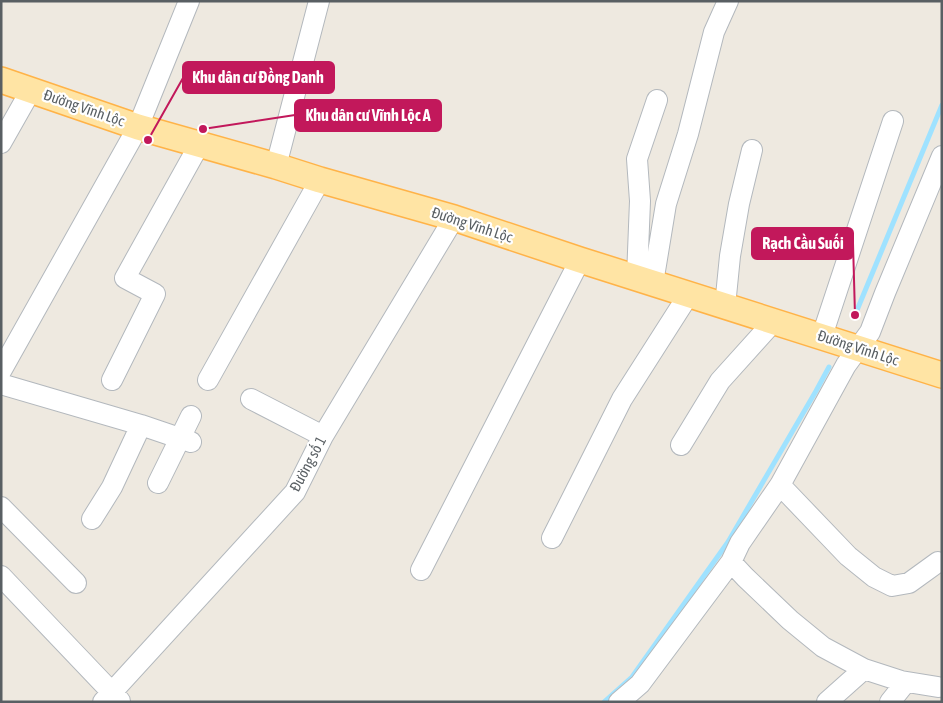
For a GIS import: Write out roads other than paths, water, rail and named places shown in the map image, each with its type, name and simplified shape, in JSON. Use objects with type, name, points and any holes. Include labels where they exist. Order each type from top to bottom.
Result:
[{"type":"main road","name":"Đường Vĩnh Lộc","points":[[1,80],[138,126],[454,218],[942,375]]},
{"type":"street","points":[[4,367],[138,126],[189,1]]},
{"type":"street","points":[[276,166],[319,1]]},
{"type":"street","points":[[645,280],[693,116],[714,32],[728,1]]},
{"type":"street","points":[[1,143],[31,90]]},
{"type":"street","points":[[645,280],[637,160],[657,100]]},
{"type":"street","points":[[822,336],[893,121]]},
{"type":"street","points":[[112,380],[155,294],[124,278],[199,144]]},
{"type":"street","points":[[725,306],[730,256],[739,204],[752,150]]},
{"type":"street","points":[[619,702],[640,684],[731,562],[740,542],[780,485],[846,365],[870,332],[942,156]]},
{"type":"street","points":[[208,380],[320,180]]},
{"type":"street","name":"Đường số 1","points":[[111,699],[295,492],[323,436],[454,218]]},
{"type":"street","points":[[421,570],[580,260]]},
{"type":"street","points":[[552,538],[622,399],[688,294]]},
{"type":"street","points":[[682,445],[720,381],[774,321]]},
{"type":"street","points":[[1,384],[141,425],[185,441]]},
{"type":"street","points":[[251,399],[323,436]]},
{"type":"street","points":[[158,483],[185,441],[191,416]]},
{"type":"street","points":[[92,519],[112,487],[141,425]]},
{"type":"street","points":[[780,485],[848,556],[874,577],[892,586],[909,583],[938,562]]},
{"type":"street","points":[[1,507],[76,583]]},
{"type":"street","points":[[731,562],[790,620],[823,647],[864,669],[906,682],[941,684]]},
{"type":"street","points":[[1,576],[111,699]]},
{"type":"street","points":[[826,702],[864,669]]},
{"type":"street","points":[[890,702],[906,682]]},
{"type":"waterway","points":[[855,315],[942,105]]},
{"type":"waterway","points":[[604,702],[632,677],[728,542],[829,367]]},
{"type":"place","name":"Khu dân cư Vĩnh Lộc A","points":[[203,129]]},
{"type":"place","name":"Khu dân cư Đồng Danh","points":[[148,140]]},
{"type":"place","name":"Rạch Cầu Suối","points":[[855,315]]}]
